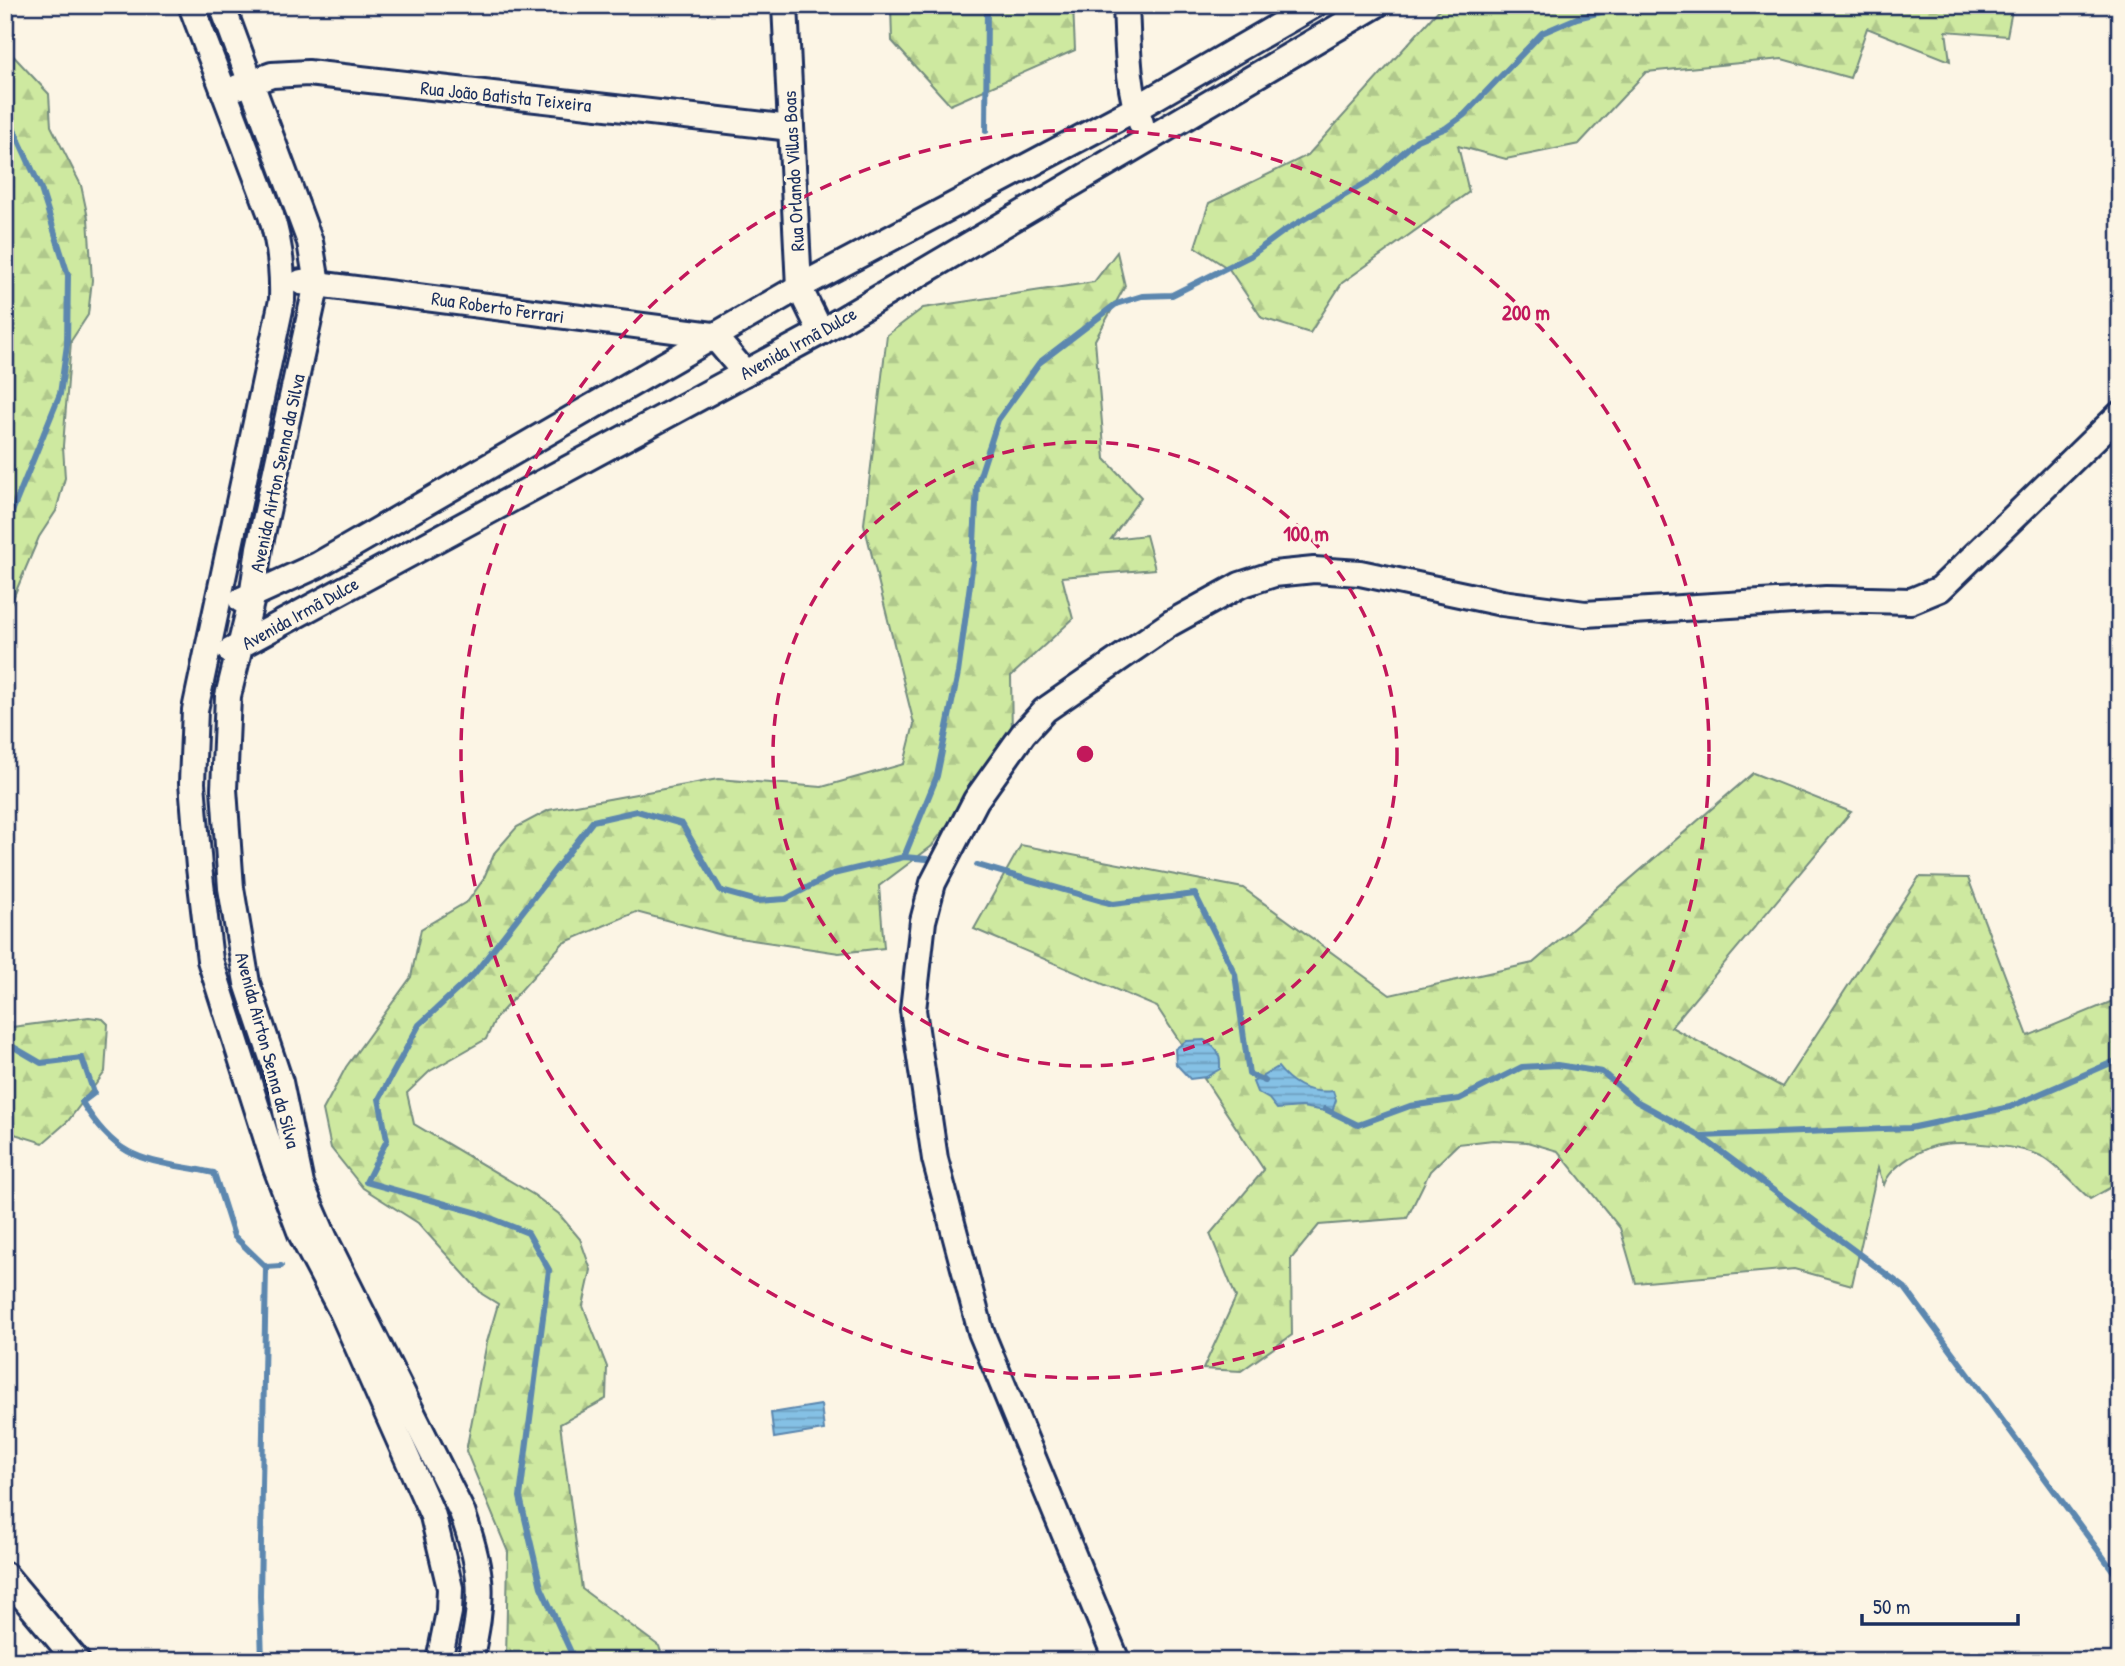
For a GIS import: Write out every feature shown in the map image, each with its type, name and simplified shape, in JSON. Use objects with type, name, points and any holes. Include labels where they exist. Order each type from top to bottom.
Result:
[{"type":"street","name":"Avenida Airton Senna da Silva","points":[[191,5],[277,235],[283,281],[282,300],[195,710],[192,783],[210,960],[250,1090],[302,1234],[343,1314],[429,1507],[450,1588],[450,1612],[439,1661]]},
{"type":"street","name":"Avenida Airton Senna da Silva","points":[[222,5],[310,242],[317,283],[259,548],[252,598],[228,695],[224,789],[230,888],[247,983],[280,1082],[301,1184],[325,1238],[453,1494],[477,1554],[482,1586],[481,1614],[470,1661]]},
{"type":"street","name":"Rua Orlando Villas Boas","points":[[785,5],[799,287],[821,332]]},
{"type":"street","points":[[1126,5],[1135,109],[1147,139]]},
{"type":"street","name":"Avenida Irmã Dulce","points":[[219,606],[252,598],[318,565],[713,335],[1135,109],[1314,5]]},
{"type":"street","name":"Avenida Irmã Dulce","points":[[208,655],[238,649],[313,605],[821,332],[1376,5]]},
{"type":"street","name":"Rua João Batista Teixeira","points":[[225,93],[250,81],[272,75],[308,73],[791,128]]},
{"type":"street","name":"Rua Roberto Ferrari","points":[[283,281],[317,283],[713,335]]},
{"type":"street","points":[[713,335],[745,373]]},
{"type":"street","points":[[1116,1661],[981,1332],[935,1159],[913,1010],[921,932],[933,883],[976,800],[1023,734],[1045,710],[1171,623],[1240,585],[1274,574],[1314,570],[1360,573],[1502,603],[1585,614],[1826,599],[1911,601],[1926,597],[1940,589],[2120,414]]},
{"type":"street","points":[[250,1090],[280,1082]]},
{"type":"street","points":[[429,1507],[453,1494]]},
{"type":"street","points":[[5,1575],[77,1661]]},
{"type":"green space","points":[[891,5],[1073,5],[1075,50],[950,105],[892,41]]},
{"type":"green space","points":[[1443,5],[2013,5],[2007,36],[1946,31],[1950,61],[1867,28],[1850,78],[1782,59],[1646,72],[1579,144],[1506,159],[1458,146],[1469,192],[1342,283],[1310,333],[1262,318],[1229,269],[1195,247],[1209,203],[1308,155]]},
{"type":"green space","points":[[5,47],[49,94],[51,126],[81,185],[88,218],[92,280],[88,315],[71,341],[63,446],[65,478],[56,511],[39,537],[5,617]]},
{"type":"green space","points":[[1117,252],[1125,286],[1095,340],[1105,459],[1141,497],[1111,539],[1146,535],[1155,569],[1062,577],[1073,619],[1011,676],[1012,734],[932,846],[879,886],[884,948],[839,953],[726,936],[636,912],[563,943],[495,1019],[486,1039],[430,1071],[407,1093],[414,1124],[534,1195],[559,1214],[580,1239],[591,1270],[583,1306],[607,1367],[606,1399],[560,1424],[582,1589],[659,1646],[664,1661],[506,1661],[508,1552],[466,1451],[487,1342],[498,1304],[482,1294],[418,1223],[363,1188],[331,1148],[323,1110],[346,1067],[411,977],[421,929],[468,901],[483,880],[495,852],[517,827],[549,810],[718,779],[822,787],[904,764],[914,724],[864,524],[887,335],[923,308],[1094,282]]},
{"type":"green space","points":[[1753,773],[1851,812],[1671,1027],[1782,1087],[1919,877],[1968,878],[2028,1036],[2120,998],[2120,1182],[2090,1199],[2054,1165],[2032,1152],[1979,1144],[1954,1143],[1936,1146],[1900,1164],[1884,1185],[1878,1168],[1852,1285],[1794,1269],[1636,1283],[1620,1228],[1558,1151],[1527,1142],[1493,1140],[1458,1144],[1430,1171],[1407,1218],[1319,1225],[1291,1259],[1292,1335],[1241,1371],[1203,1369],[1236,1297],[1210,1234],[1264,1170],[1157,1007],[974,929],[1021,845],[1243,888],[1390,995],[1533,963]]},
{"type":"green space","points":[[89,1017],[103,1019],[108,1024],[105,1072],[68,1121],[43,1143],[5,1131],[5,1028]]},
{"type":"water","points":[[1204,1040],[1217,1052],[1220,1069],[1206,1077],[1190,1079],[1176,1064],[1175,1049],[1186,1041]]},
{"type":"water","points":[[1278,1067],[1289,1079],[1302,1087],[1316,1091],[1333,1091],[1336,1100],[1332,1112],[1302,1107],[1277,1109],[1269,1099],[1257,1092],[1253,1082]]},
{"type":"water","points":[[821,1405],[824,1430],[774,1438],[771,1413]]},
{"type":"waterway","points":[[986,131],[987,5]]},
{"type":"waterway","points":[[904,857],[937,776],[958,673],[973,562],[977,485],[998,420],[1039,363],[1116,304],[1142,296],[1172,295],[1250,256],[1284,231],[1376,177],[1417,140],[1446,128],[1464,115],[1542,33],[1577,18],[1629,5]]},
{"type":"waterway","points":[[5,110],[41,189],[68,275],[67,345],[60,394],[5,529]]},
{"type":"waterway","points":[[575,1661],[541,1587],[520,1497],[549,1270],[528,1233],[478,1213],[366,1182],[387,1140],[379,1099],[419,1025],[474,974],[593,821],[637,811],[682,824],[721,891],[757,901],[786,899],[833,874],[904,857],[927,859]]},
{"type":"waterway","points":[[977,865],[1113,904],[1195,894],[1235,974],[1249,1074],[1265,1081]]},
{"type":"waterway","points":[[5,1042],[41,1063],[82,1058],[94,1093],[82,1102],[109,1138],[138,1156],[214,1173],[234,1236],[266,1267],[281,1266]]},
{"type":"waterway","points":[[1325,1109],[1358,1125],[1410,1106],[1459,1099],[1522,1067],[1557,1065],[1602,1072],[1636,1101],[1700,1136],[1910,1128],[2010,1107],[2120,1059]]},
{"type":"waterway","points":[[1700,1136],[1905,1288],[2120,1580]]},
{"type":"waterway","points":[[262,1661],[260,1596],[266,1267]]}]
